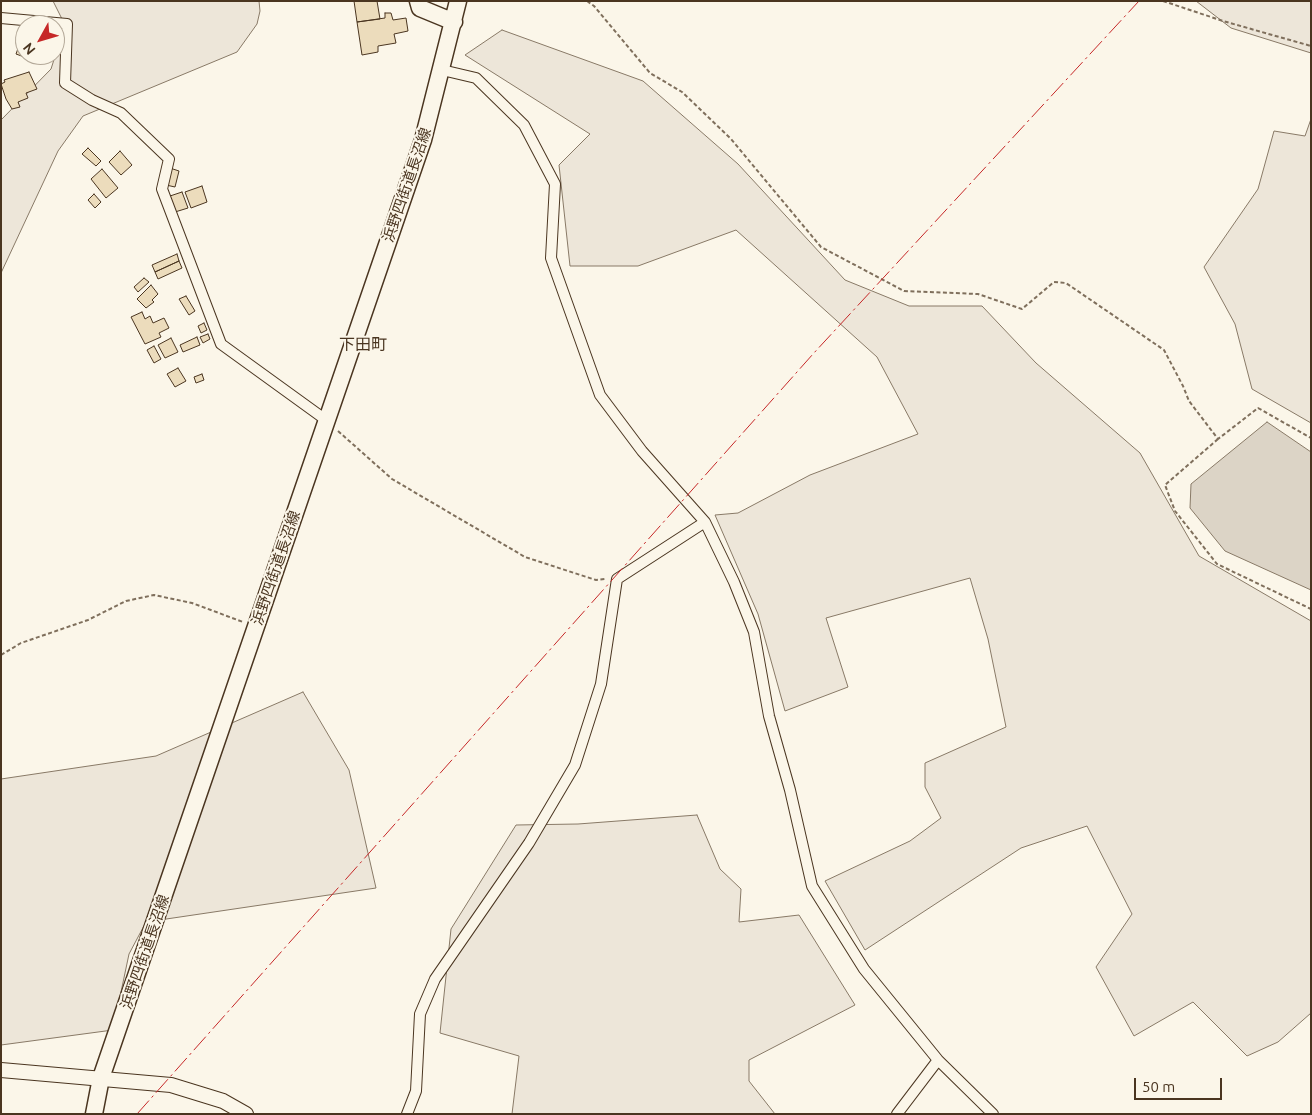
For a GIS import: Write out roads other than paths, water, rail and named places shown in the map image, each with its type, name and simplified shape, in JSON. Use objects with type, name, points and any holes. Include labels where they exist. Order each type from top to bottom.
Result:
[{"type":"main road","points":[[418,1],[420,8],[454,22]]},
{"type":"main road","name":"浜野四街道長沼線","points":[[94,1114],[101,1078],[424,140],[458,1]]},
{"type":"street","points":[[1,18],[66,24],[65,83],[92,100],[121,113],[169,159],[162,189],[221,344],[326,420]]},
{"type":"street","points":[[442,70],[476,78],[524,125],[555,184],[551,258],[600,394],[642,451],[705,522],[734,582],[754,632],[769,716],[790,790],[812,886],[864,968],[938,1060],[994,1114]]},
{"type":"street","points":[[407,1114],[416,1091],[420,1014],[435,979],[529,843],[575,765],[601,684],[617,579],[705,522]]},
{"type":"street","points":[[897,1114],[938,1060]]},
{"type":"street","points":[[1,1070],[172,1085],[223,1102],[246,1114]]},
{"type":"district","name":"下田町","points":[[363,345]]}]
